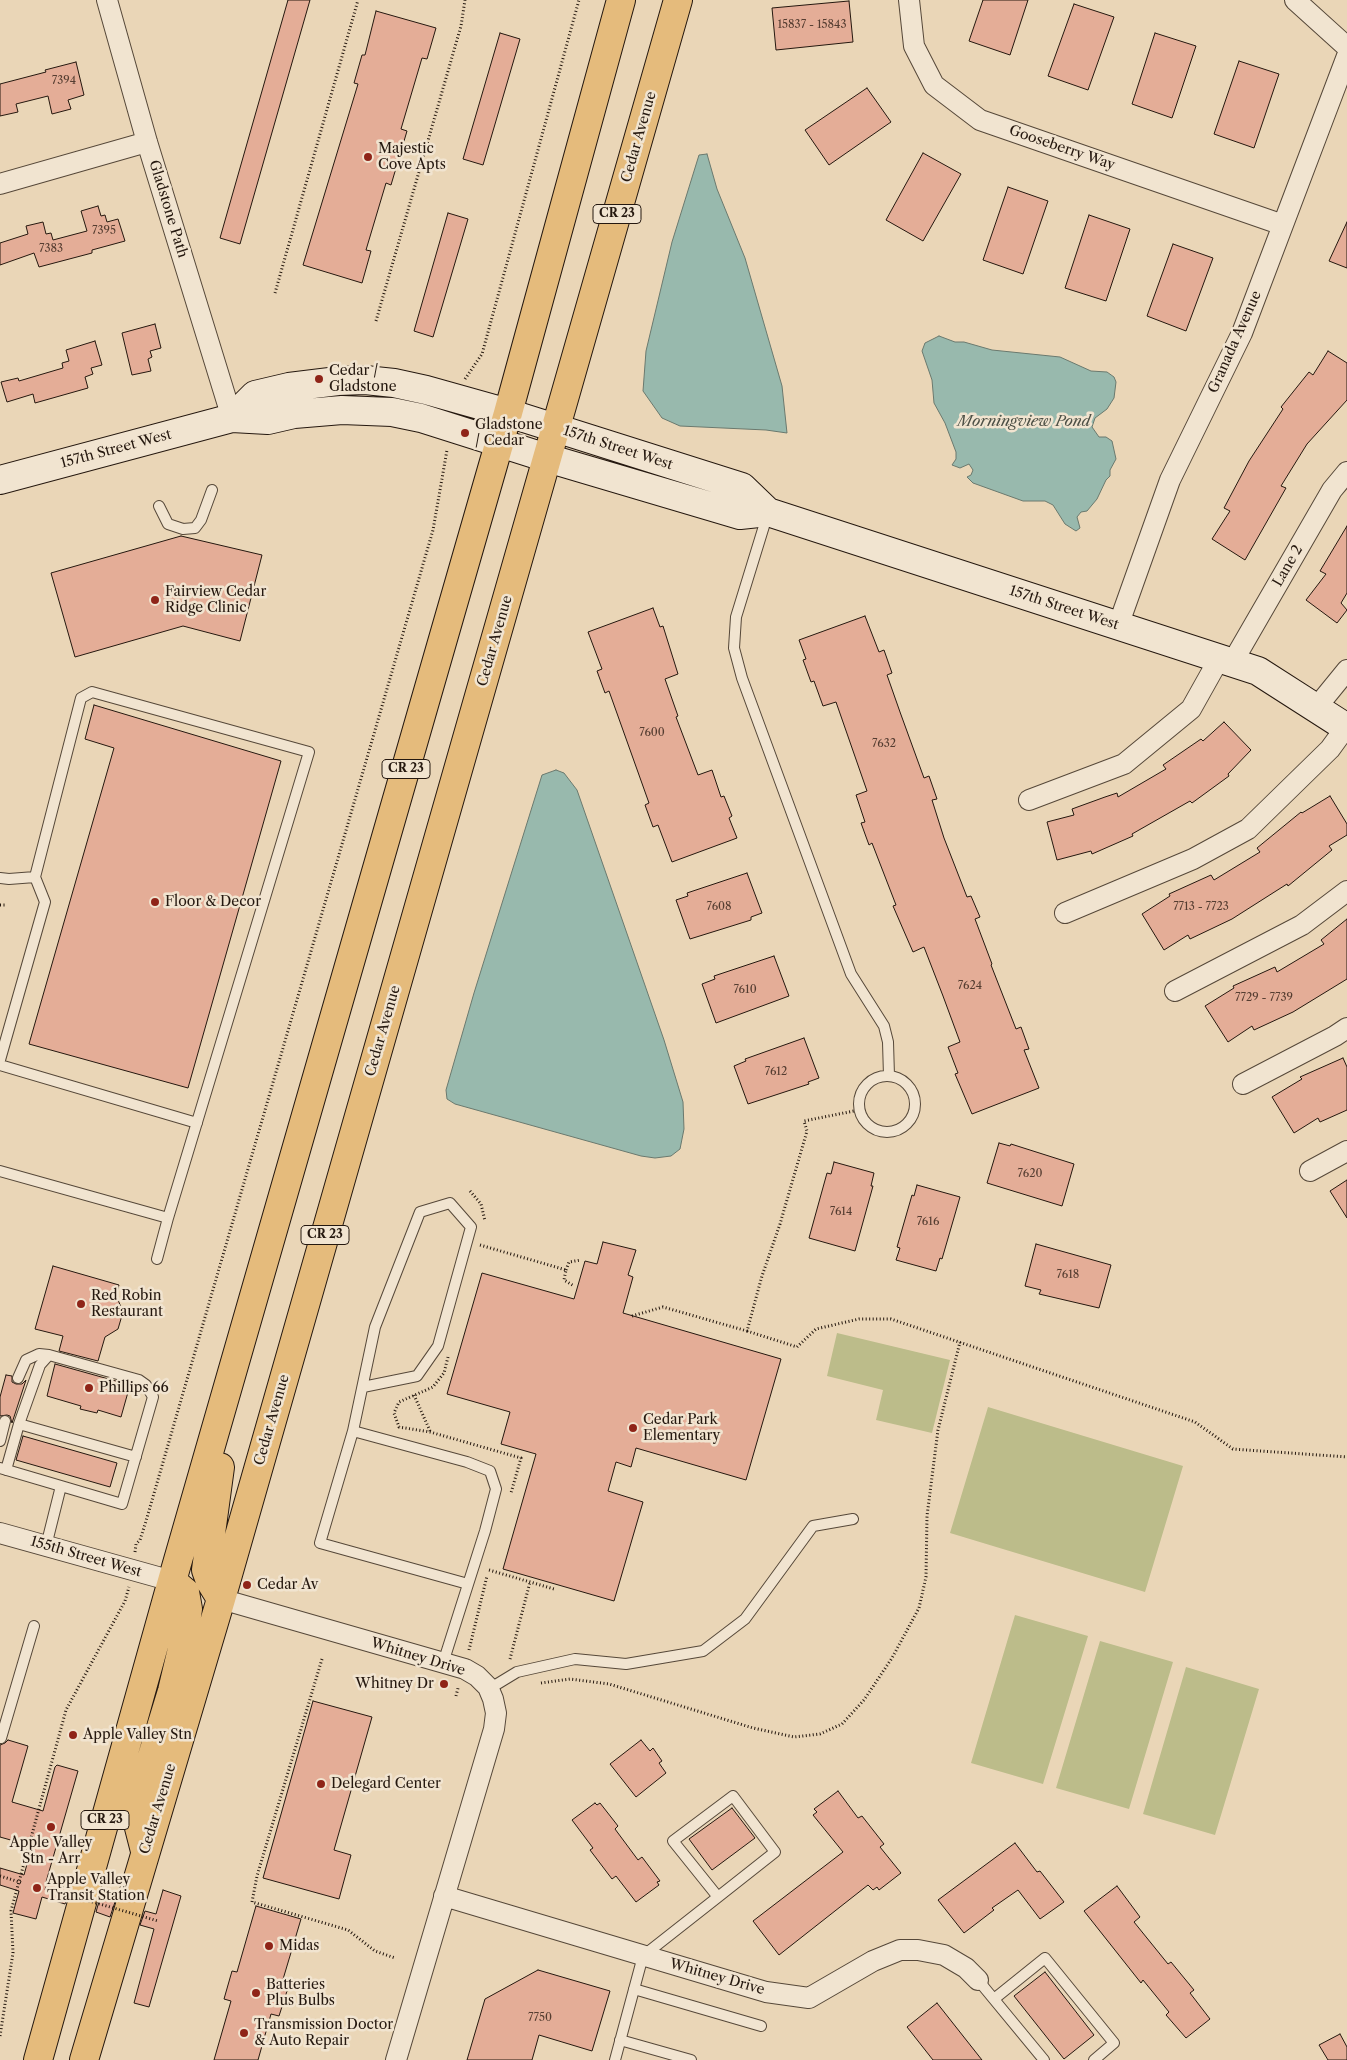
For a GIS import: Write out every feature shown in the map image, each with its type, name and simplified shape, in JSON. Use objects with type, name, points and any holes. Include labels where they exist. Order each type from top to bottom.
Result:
[{"type":"main road","name":"CR 23","points":[[38,2060],[172,1581],[508,413],[621,0]]},
{"type":"main road","name":"Cedar Avenue","points":[[84,2060],[222,1599],[678,0]]},
{"type":"main road","points":[[222,1599],[210,1581],[206,1570],[232,1371]]},
{"type":"main road","points":[[145,1852],[135,1812],[172,1691],[182,1649],[188,1609],[185,1592],[172,1581]]},
{"type":"street","name":"Gladstone Path","points":[[107,0],[147,142],[232,418]]},
{"type":"street","name":"Gooseberry Way","points":[[909,0],[914,46],[934,85],[980,120],[1283,225]]},
{"type":"street","points":[[1295,0],[1347,47]]},
{"type":"street","name":"Granada Avenue","points":[[1118,626],[1170,480],[1242,333],[1347,56]]},
{"type":"street","points":[[0,184],[147,142]]},
{"type":"street","name":"157th Street West","points":[[232,418],[255,395],[289,387],[338,381],[365,380],[394,383],[461,399],[508,413],[742,487],[768,512]]},
{"type":"street","name":"157th Street West","points":[[0,480],[232,418],[268,420],[317,411],[370,410],[421,418],[547,458],[740,515],[768,512],[1258,671],[1346,728]]},
{"type":"street","name":"Lane 2","points":[[1029,800],[1124,764],[1191,709],[1226,661],[1332,490],[1347,472]]},
{"type":"street","points":[[1316,708],[1347,670]]},
{"type":"street","points":[[1065,914],[1193,859],[1248,829],[1330,749],[1346,728]]},
{"type":"street","points":[[1175,991],[1302,925],[1347,891]]},
{"type":"street","points":[[1243,1084],[1347,1028]]},
{"type":"street","points":[[1310,1171],[1347,1151]]},
{"type":"street","name":"155th Street West","points":[[0,1533],[172,1581]]},
{"type":"street","name":"Whitney Drive","points":[[222,1599],[465,1669],[477,1676],[489,1689]]},
{"type":"street","points":[[396,2060],[494,1729],[496,1713],[489,1689]]},
{"type":"street","name":"Whitney Drive","points":[[444,1896],[766,1992],[809,1998],[873,1961],[900,1950],[918,1950],[944,1955],[966,1968],[978,1980]]},
{"type":"lane","points":[[159,506],[168,524],[183,529],[195,528],[201,520],[212,490]]},
{"type":"lane","points":[[768,512],[736,617],[734,648],[742,678],[852,974],[884,1026],[888,1042],[889,1076]]},
{"type":"lane","points":[[0,1060],[45,902],[35,877],[81,698],[92,692],[309,752],[157,1259]]},
{"type":"lane","points":[[0,878],[35,877]]},
{"type":"lane","points":[[0,1065],[197,1123]]},
{"type":"lane","points":[[889,1076],[905,1083],[912,1092],[915,1104],[912,1116],[907,1123],[892,1131],[876,1129],[863,1120],[859,1110],[860,1095],[866,1085],[876,1078],[889,1076]]},
{"type":"lane","points":[[0,1171],[168,1218]]},
{"type":"lane","points":[[363,1387],[417,1376],[438,1346],[471,1227],[450,1203],[420,1212],[375,1328],[353,1431],[320,1544],[468,1584]]},
{"type":"lane","points":[[18,1378],[26,1360],[39,1354],[49,1356],[139,1380],[146,1385],[153,1397],[122,1504],[3,1469],[40,1365],[49,1356]]},
{"type":"lane","points":[[0,1441],[5,1421]]},
{"type":"lane","points":[[19,1424],[136,1457]]},
{"type":"lane","points":[[353,1431],[467,1462],[490,1471],[496,1488],[443,1662]]},
{"type":"lane","points":[[46,1546],[61,1486]]},
{"type":"lane","points":[[489,1689],[517,1672],[575,1659],[626,1664],[703,1651],[745,1619],[813,1526],[853,1519]]},
{"type":"lane","points":[[2,1738],[34,1626]]},
{"type":"lane","points":[[615,2060],[643,1956],[776,1852],[733,1796],[673,1841],[718,1897]]},
{"type":"lane","points":[[994,1999],[1045,1958],[1114,2043],[1094,2060]]},
{"type":"lane","points":[[978,1980],[1044,2060]]},
{"type":"lane","points":[[634,1989],[760,2026]]},
{"type":"lane","points":[[620,2040],[691,2060]]},
{"type":"path","points":[[275,293],[358,0]]},
{"type":"path","points":[[376,321],[461,26],[465,0]]},
{"type":"path","points":[[461,399],[465,379],[482,354],[579,0]]},
{"type":"path","points":[[0,2036],[13,1953],[11,1911],[66,1710],[125,1601],[133,1570],[136,1544],[140,1540],[146,1521],[433,530],[445,458],[453,428]]},
{"type":"path","points":[[0,905],[7,905]]},
{"type":"path","points":[[747,1331],[807,1131],[804,1121],[859,1110]]},
{"type":"path","points":[[479,1244],[566,1270]]},
{"type":"path","points":[[574,1286],[564,1280],[566,1270],[569,1262],[581,1260]]},
{"type":"path","points":[[632,1316],[663,1307],[797,1347],[816,1329],[859,1319],[891,1319],[1195,1422],[1233,1449],[1248,1448],[1347,1457]]},
{"type":"path","points":[[533,1684],[570,1679],[609,1684],[753,1728],[794,1737],[820,1734],[842,1724],[864,1700],[881,1675],[919,1608],[926,1577],[927,1516],[938,1430],[960,1342]]},
{"type":"path","points":[[414,1395],[430,1432]]},
{"type":"path","points":[[489,1570],[554,1589]]},
{"type":"path","points":[[510,1659],[530,1582]]},
{"type":"path","points":[[322,1659],[257,1876],[252,1902],[348,1930],[375,1951],[395,1958]]},
{"type":"path","points":[[0,1876],[24,1883]]},
{"type":"path","points":[[45,1888],[158,1921]]},
{"type":"green space","points":[[837,1333],[950,1360],[932,1433],[876,1420],[883,1390],[827,1376]]},
{"type":"green space","points":[[988,1407],[1183,1466],[1145,1592],[950,1533]]},
{"type":"green space","points":[[1015,1615],[1088,1636],[1043,1784],[971,1763]]},
{"type":"green space","points":[[1100,1641],[1173,1662],[1129,1809],[1056,1788]]},
{"type":"green space","points":[[1186,1667],[1259,1689],[1215,1835],[1143,1814]]},
{"type":"water","points":[[707,154],[717,189],[745,258],[782,386],[787,433],[766,430],[680,426],[662,418],[643,391],[646,351],[672,242],[699,155]]},
{"type":"water","name":"Morningview Pond","points":[[939,336],[955,342],[964,342],[992,350],[1060,357],[1091,371],[1107,372],[1114,377],[1116,382],[1114,398],[1107,409],[1095,418],[1092,427],[1099,437],[1106,437],[1112,441],[1116,459],[1110,470],[1110,476],[1106,480],[1097,499],[1087,511],[1081,512],[1077,517],[1080,528],[1076,531],[1065,524],[1053,505],[1045,501],[1023,501],[973,483],[967,477],[971,475],[973,470],[969,464],[960,468],[952,465],[956,459],[956,452],[945,423],[934,403],[932,380],[922,351],[925,343]]},
{"type":"water","points":[[556,770],[564,773],[577,790],[664,1040],[683,1102],[684,1129],[680,1149],[671,1156],[655,1158],[641,1156],[455,1104],[447,1099],[446,1090],[474,993],[542,775]]},
{"type":"building","points":[[288,0],[310,0],[240,244],[220,238]]},
{"type":"building","points":[[983,0],[1028,0],[1010,55],[969,41]]},
{"type":"building","points":[[849,1],[853,42],[776,50],[772,8]]},
{"type":"building","points":[[1074,4],[1114,17],[1088,90],[1048,76]]},
{"type":"building","name":"Majestic Cove Apts","points":[[376,11],[436,28],[427,59],[422,58],[401,129],[407,131],[391,185],[386,183],[366,250],[371,251],[362,283],[303,265],[358,84],[354,83],[362,55],[365,55]]},
{"type":"building","points":[[500,33],[520,39],[483,165],[463,159]]},
{"type":"building","points":[[1155,33],[1196,46],[1172,118],[1132,104]]},
{"type":"building","points":[[1239,61],[1279,74],[1254,148],[1214,134]]},
{"type":"building","points":[[76,62],[84,95],[68,100],[71,109],[52,114],[48,96],[16,104],[18,112],[0,116],[0,84]]},
{"type":"building","points":[[867,88],[891,122],[829,165],[805,130]]},
{"type":"building","points":[[923,153],[961,174],[923,241],[886,220]]},
{"type":"building","points":[[1008,187],[1048,201],[1023,274],[983,260]]},
{"type":"building","points":[[98,206],[101,216],[105,215],[107,222],[118,219],[125,241],[92,250],[92,253],[39,267],[34,253],[0,265],[0,243],[28,234],[26,226],[43,222],[46,234],[51,233],[53,240],[87,231],[81,211]]},
{"type":"building","points":[[448,213],[468,219],[433,337],[414,331]]},
{"type":"building","points":[[1089,215],[1130,229],[1106,301],[1065,288]]},
{"type":"building","points":[[1347,222],[1347,268],[1329,261]]},
{"type":"building","points":[[1173,244],[1213,258],[1186,331],[1147,316]]},
{"type":"building","points":[[155,324],[161,348],[150,351],[152,357],[148,359],[151,371],[132,375],[122,333]]},
{"type":"building","points":[[95,341],[102,365],[91,368],[93,374],[85,377],[88,388],[35,403],[33,394],[7,402],[1,382],[18,378],[19,381],[63,368],[62,363],[69,361],[66,350]]},
{"type":"building","points":[[1328,351],[1347,363],[1347,400],[1307,444],[1281,486],[1286,488],[1245,560],[1212,539],[1230,511],[1224,508],[1249,461],[1283,409],[1281,407],[1309,372],[1313,375]]},
{"type":"building","points":[[1347,526],[1347,593],[1341,603],[1347,610],[1337,623],[1306,600],[1326,574],[1320,571]]},
{"type":"building","name":"Fairview Cedar Ridge Clinic","points":[[181,536],[262,555],[240,641],[183,626],[75,657],[51,573]]},
{"type":"building","points":[[653,608],[660,627],[663,626],[678,674],[665,679],[678,716],[676,717],[698,775],[712,770],[721,797],[724,796],[732,816],[729,818],[737,838],[672,862],[658,825],[653,827],[645,805],[649,803],[609,691],[605,693],[597,671],[602,669],[588,632]]},
{"type":"building","points":[[865,616],[879,652],[884,650],[892,673],[887,675],[900,712],[924,778],[929,776],[937,799],[932,800],[944,838],[967,897],[971,896],[980,917],[975,919],[1016,1029],[1021,1027],[1029,1049],[1024,1050],[1039,1088],[972,1114],[955,1074],[958,1073],[948,1047],[960,1042],[943,996],[924,947],[913,952],[893,906],[896,905],[872,843],[869,845],[861,823],[865,822],[856,795],[867,791],[836,702],[823,706],[814,681],[811,682],[803,660],[806,659],[799,640]]},
{"type":"building","name":"Floor & Decor","points":[[94,705],[281,761],[188,1088],[29,1044],[114,748],[85,739]]},
{"type":"building","points":[[1224,722],[1251,750],[1228,774],[1229,776],[1192,803],[1190,801],[1132,834],[1133,836],[1092,854],[1091,851],[1057,860],[1047,822],[1074,815],[1072,809],[1105,797],[1117,793],[1118,797],[1166,769],[1163,765],[1201,739],[1203,741]]},
{"type":"building","points":[[1330,796],[1347,824],[1347,835],[1329,846],[1332,850],[1288,886],[1287,884],[1232,919],[1190,939],[1188,935],[1164,950],[1142,914],[1170,896],[1169,894],[1211,875],[1214,880],[1260,852],[1257,848],[1301,812]]},
{"type":"building","points":[[747,873],[762,913],[751,917],[751,920],[690,939],[676,900],[688,896],[687,893]]},
{"type":"building","points":[[1347,919],[1347,979],[1293,1012],[1254,1030],[1252,1026],[1228,1042],[1205,1006],[1234,988],[1233,986],[1275,967],[1277,972],[1324,944],[1321,940]]},
{"type":"building","points":[[774,956],[789,996],[716,1023],[702,984],[715,979],[714,976]]},
{"type":"building","points":[[804,1038],[819,1078],[808,1082],[809,1084],[748,1104],[734,1066],[746,1061],[745,1059]]},
{"type":"building","points":[[1343,1058],[1347,1067],[1347,1110],[1320,1122],[1318,1118],[1294,1133],[1272,1097],[1302,1079],[1300,1077]]},
{"type":"building","points":[[999,1143],[1010,1146],[1011,1144],[1074,1164],[1062,1206],[987,1183]]},
{"type":"building","points":[[834,1162],[874,1173],[871,1186],[873,1186],[855,1251],[809,1238],[827,1173],[831,1174]]},
{"type":"building","points":[[1347,1180],[1347,1218],[1330,1191]]},
{"type":"building","points":[[917,1185],[960,1197],[942,1259],[940,1258],[936,1271],[896,1260],[900,1248],[897,1247],[912,1195],[914,1196]]},
{"type":"building","name":"Cedar Park Elementary","points":[[603,1242],[636,1250],[628,1275],[633,1277],[623,1313],[781,1359],[746,1480],[636,1448],[631,1467],[616,1462],[608,1491],[643,1502],[614,1601],[503,1569],[536,1454],[501,1444],[510,1412],[447,1394],[482,1273],[574,1299],[585,1261],[597,1264]]},
{"type":"building","points":[[1036,1244],[1111,1265],[1099,1308],[1039,1294],[1041,1290],[1025,1286]]},
{"type":"building","name":"Red Robin Restaurant","points":[[53,1266],[119,1285],[116,1295],[123,1312],[118,1329],[105,1337],[98,1361],[59,1351],[63,1336],[35,1329]]},
{"type":"building","name":"Phillips 66","points":[[55,1364],[130,1385],[121,1417],[98,1410],[97,1413],[80,1409],[81,1406],[47,1396]]},
{"type":"building","points":[[6,1375],[12,1376],[12,1382],[16,1384],[22,1384],[26,1380],[12,1423],[10,1416],[0,1416],[0,1397]]},
{"type":"building","points":[[23,1436],[117,1463],[110,1487],[16,1460]]},
{"type":"building","name":"Delegard Center","points":[[313,1701],[372,1717],[334,1850],[351,1855],[339,1899],[263,1878]]},
{"type":"building","points":[[8,1740],[28,1746],[12,1802],[43,1811],[55,1767],[57,1765],[78,1771],[46,1882],[70,1889],[65,1904],[42,1897],[36,1919],[13,1913],[19,1891],[0,1885],[0,1868],[24,1875],[32,1846],[0,1837],[0,1745]]},
{"type":"building","points":[[641,1740],[650,1751],[653,1748],[662,1761],[659,1763],[666,1773],[636,1797],[610,1764]]},
{"type":"building","points":[[838,1791],[858,1818],[862,1816],[884,1844],[880,1847],[901,1873],[879,1890],[877,1887],[873,1890],[868,1885],[779,1955],[753,1921],[843,1852],[813,1815],[817,1812],[814,1809]]},
{"type":"building","points":[[595,1803],[597,1805],[600,1803],[618,1826],[615,1829],[638,1860],[642,1857],[660,1881],[657,1882],[659,1885],[636,1902],[616,1876],[612,1879],[590,1850],[593,1848],[572,1820]]},
{"type":"building","points":[[732,1808],[755,1838],[712,1870],[689,1839]]},
{"type":"building","points":[[1015,1843],[1037,1872],[1040,1871],[1064,1902],[1040,1919],[1018,1890],[992,1908],[994,1910],[964,1933],[938,1900]]},
{"type":"building","points":[[1117,1886],[1140,1917],[1134,1922],[1168,1964],[1171,1962],[1194,1990],[1190,1993],[1210,2019],[1186,2038],[1166,2015],[1169,2012],[1143,1980],[1141,1983],[1084,1911]]},
{"type":"building","points":[[163,1890],[181,1896],[149,2007],[134,2003],[154,1929],[140,1925],[145,1911],[156,1914]]},
{"type":"building","points":[[100,1898],[115,1902],[110,1917],[96,1912]]},
{"type":"building","points":[[256,1906],[301,1919],[281,1986],[288,1988],[279,2016],[271,2014],[258,2060],[214,2060],[231,2001],[224,1999],[232,1971],[237,1972]]},
{"type":"building","points":[[538,1970],[610,1991],[592,2051],[539,2035],[532,2060],[467,2060],[485,1999]]},
{"type":"building","points":[[1045,1972],[1094,2035],[1064,2059],[1014,1996]]},
{"type":"building","points":[[937,2003],[982,2060],[933,2060],[907,2027]]},
{"type":"building","points":[[1340,2034],[1347,2047],[1347,2060],[1328,2060],[1319,2045]]},
{"type":"place","name":"Majestic Cove Apts","points":[[368,157]]},
{"type":"place","name":"Cedar / Gladstone","points":[[319,379]]},
{"type":"place","name":"Gladstone / Cedar","points":[[465,433]]},
{"type":"place","name":"Fairview Cedar Ridge Clinic","points":[[155,600]]},
{"type":"place","name":"Floor & Decor","points":[[155,902]]},
{"type":"place","name":"Red Robin Restaurant","points":[[81,1304]]},
{"type":"place","name":"Phillips 66","points":[[89,1388]]},
{"type":"place","name":"Cedar Park Elementary","points":[[633,1428]]},
{"type":"place","name":"Cedar Av","points":[[247,1585]]},
{"type":"place","name":"Whitney Dr","points":[[444,1684]]},
{"type":"place","name":"Apple Valley Stn","points":[[73,1735]]},
{"type":"place","name":"Delegard Center","points":[[321,1784]]},
{"type":"place","name":"Apple Valley Stn - Arr","points":[[51,1827]]},
{"type":"place","name":"Apple Valley Transit Station","points":[[37,1888]]},
{"type":"place","name":"Midas","points":[[269,1946]]},
{"type":"place","name":"Batteries Plus Bulbs","points":[[256,1993]]},
{"type":"place","name":"Transmission Doctor & Auto Repair","points":[[244,2033]]}]
